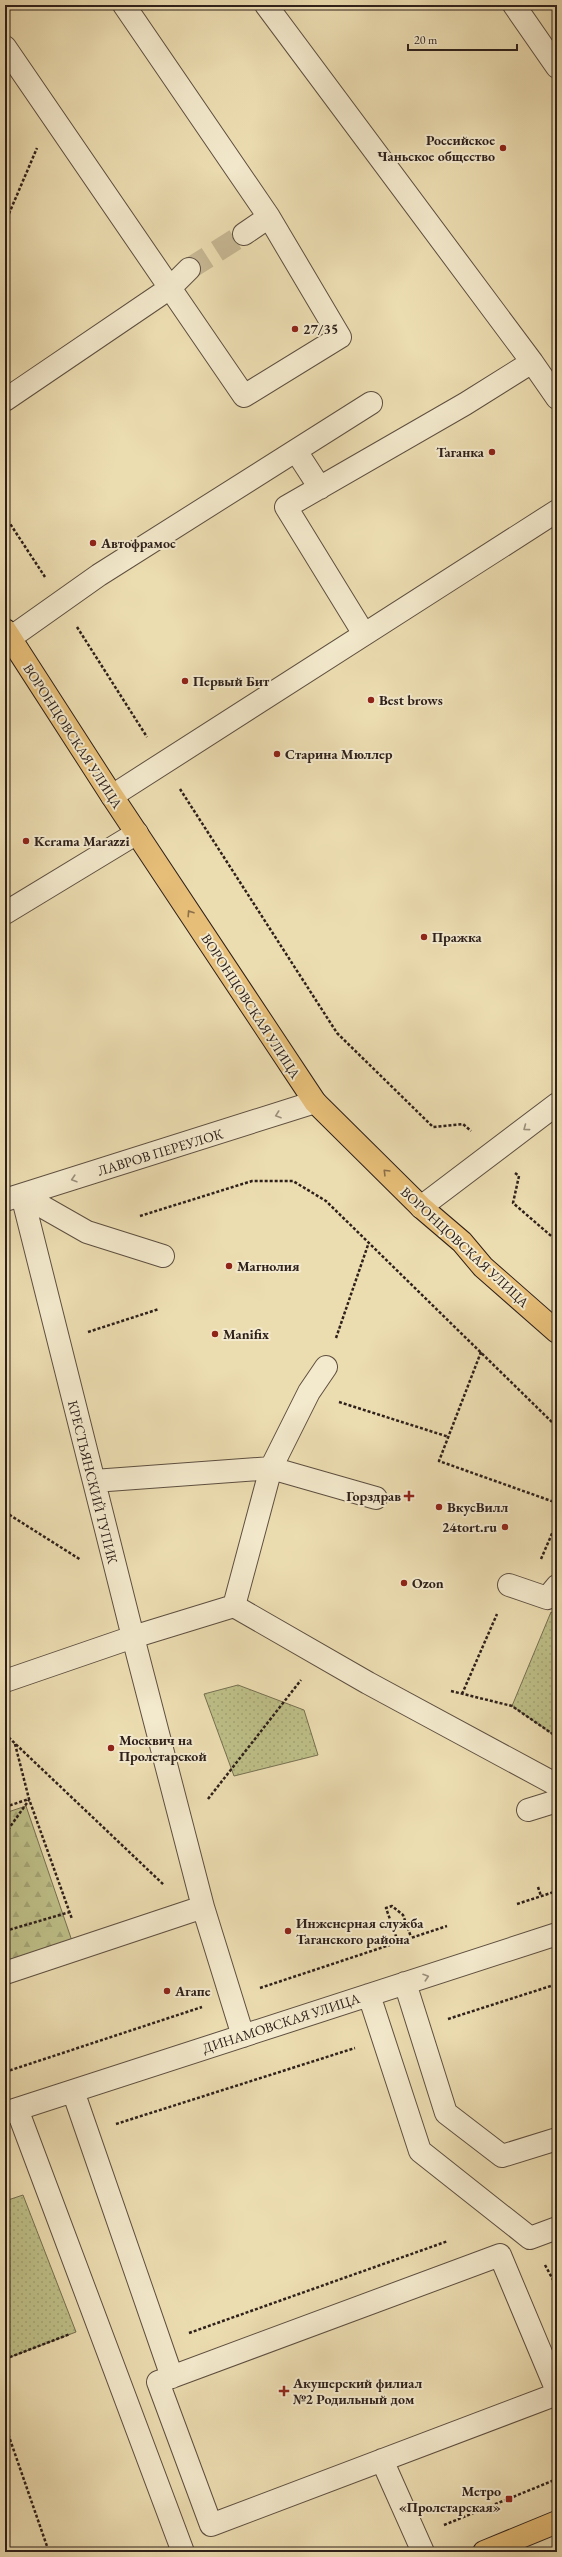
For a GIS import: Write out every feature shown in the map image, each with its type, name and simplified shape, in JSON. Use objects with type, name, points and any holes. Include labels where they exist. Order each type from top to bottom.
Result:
[{"type":"main road","name":"ВОРОНЦОВСКАЯ УЛИЦА","points":[[8,634],[112,796],[315,1102],[421,1207],[462,1242],[483,1267],[557,1332]]},
{"type":"main road","points":[[484,2552],[557,2522]]},
{"type":"street","points":[[5,47],[244,396],[340,337],[269,218],[124,5]]},
{"type":"street","points":[[266,5],[532,362],[557,398]]},
{"type":"street","points":[[514,5],[557,67]]},
{"type":"street","points":[[244,234],[269,218]]},
{"type":"street","points":[[5,400],[170,288],[189,269]]},
{"type":"street","points":[[364,634],[286,507],[465,404],[532,362]]},
{"type":"street","points":[[8,634],[61,602],[105,571],[370,403]]},
{"type":"street","points":[[296,451],[320,488]]},
{"type":"street","points":[[112,796],[557,511]]},
{"type":"street","points":[[5,913],[137,833]]},
{"type":"street","name":"ЛАВРОВ ПЕРЕУЛОК","points":[[13,1198],[315,1102]]},
{"type":"street","points":[[421,1207],[557,1104]]},
{"type":"street","points":[[13,1198],[87,1232],[163,1256]]},
{"type":"street","name":"КРЕСТЬЯНСКИЙ ТУПИК","points":[[13,1198],[58,1342],[94,1481],[121,1592],[184,1830],[197,1909],[242,2036]]},
{"type":"street","points":[[234,1606],[271,1468],[309,1392],[326,1368]]},
{"type":"street","points":[[94,1481],[271,1468],[376,1498]]},
{"type":"street","points":[[518,1588],[547,1598],[557,1586]]},
{"type":"street","points":[[5,1681],[234,1606],[368,1683],[557,1785]]},
{"type":"street","points":[[528,1810],[557,1801]]},
{"type":"street","points":[[5,1974],[197,1909]]},
{"type":"street","name":"ДИНАМОВСКАЯ УЛИЦА","points":[[11,2111],[557,1934]]},
{"type":"street","points":[[405,1984],[446,2113],[502,2156],[557,2139]]},
{"type":"street","points":[[369,1995],[420,2151],[530,2238],[557,2228]]},
{"type":"street","points":[[73,2090],[86,2133],[172,2377]]},
{"type":"street","points":[[11,2111],[98,2323],[183,2552]]},
{"type":"street","points":[[500,2255],[557,2392],[211,2525],[158,2382],[500,2255]]},
{"type":"street","points":[[382,2460],[420,2544]]},
{"type":"path","points":[[5,223],[51,115]]},
{"type":"path","points":[[5,516],[337,1033],[433,1127],[463,1124],[519,1176],[513,1203],[557,1241]]},
{"type":"path","points":[[132,1218],[252,1181],[293,1181],[326,1201],[557,1427]]},
{"type":"path","points":[[326,1368],[369,1242]]},
{"type":"path","points":[[58,1342],[160,1309]]},
{"type":"path","points":[[481,1352],[440,1460],[557,1503]]},
{"type":"path","points":[[309,1392],[449,1437]]},
{"type":"path","points":[[5,1512],[87,1564],[121,1592]]},
{"type":"path","points":[[462,1694],[518,1588],[557,1522]]},
{"type":"path","points":[[184,1830],[303,1677]]},
{"type":"path","points":[[5,1734],[197,1909]]},
{"type":"path","points":[[15,1743],[29,1799],[82,1948]]},
{"type":"path","points":[[5,1807],[29,1799]]},
{"type":"path","points":[[5,1834],[29,1799]]},
{"type":"path","points":[[538,1887],[541,1896]]},
{"type":"path","points":[[517,1904],[557,1891]]},
{"type":"path","points":[[398,1942],[386,1908],[392,1906],[404,1915],[411,1937]]},
{"type":"path","points":[[5,1931],[70,1912]]},
{"type":"path","points":[[419,2028],[557,1984]]},
{"type":"path","points":[[86,2133],[384,2039]]},
{"type":"path","points":[[160,2344],[447,2240]]},
{"type":"path","points":[[5,2359],[98,2323]]},
{"type":"path","points":[[5,2425],[49,2552]]},
{"type":"path","points":[[379,2552],[420,2544],[557,2479]]},
{"type":"green space","points":[[551,1612],[557,1616],[557,1737],[512,1706]]},
{"type":"green space","points":[[238,1685],[304,1710],[318,1755],[234,1776],[204,1694]]},
{"type":"green space","points":[[26,1806],[72,1941],[5,1963],[5,1813]]},
{"type":"green space","points":[[23,2195],[76,2332],[8,2358],[5,2351],[5,2201]]},
{"type":"tunnel","points":[[189,269],[244,234]]},
{"type":"place","name":"Российское Чаньское общество","points":[[503,148]]},
{"type":"place","name":"27/35","points":[[295,329]]},
{"type":"place","name":"Таганка","points":[[492,452]]},
{"type":"place","name":"Автофрамос","points":[[93,543]]},
{"type":"place","name":"Первый Бит","points":[[185,681]]},
{"type":"place","name":"Best brows","points":[[371,700]]},
{"type":"place","name":"Старина Мюллер","points":[[277,754]]},
{"type":"place","name":"Kerama Marazzi","points":[[26,841]]},
{"type":"place","name":"Пражка","points":[[424,937]]},
{"type":"place","name":"Магнолия","points":[[229,1266]]},
{"type":"place","name":"Manifix","points":[[215,1334]]},
{"type":"place","name":"Горздрав","points":[[409,1496]]},
{"type":"place","name":"ВкусВилл","points":[[439,1507]]},
{"type":"place","name":"24tort.ru","points":[[505,1527]]},
{"type":"place","name":"Ozon","points":[[404,1583]]},
{"type":"place","name":"Москвич на Пролетарской","points":[[111,1748]]},
{"type":"place","name":"Инженерная служба Таганского района","points":[[288,1931]]},
{"type":"place","name":"Агапе","points":[[167,1991]]},
{"type":"place","name":"Акушерский филиал №2 Родильный дом","points":[[284,2391]]},
{"type":"place","name":"Метро «Пролетарская»","points":[[509,2499]]}]
